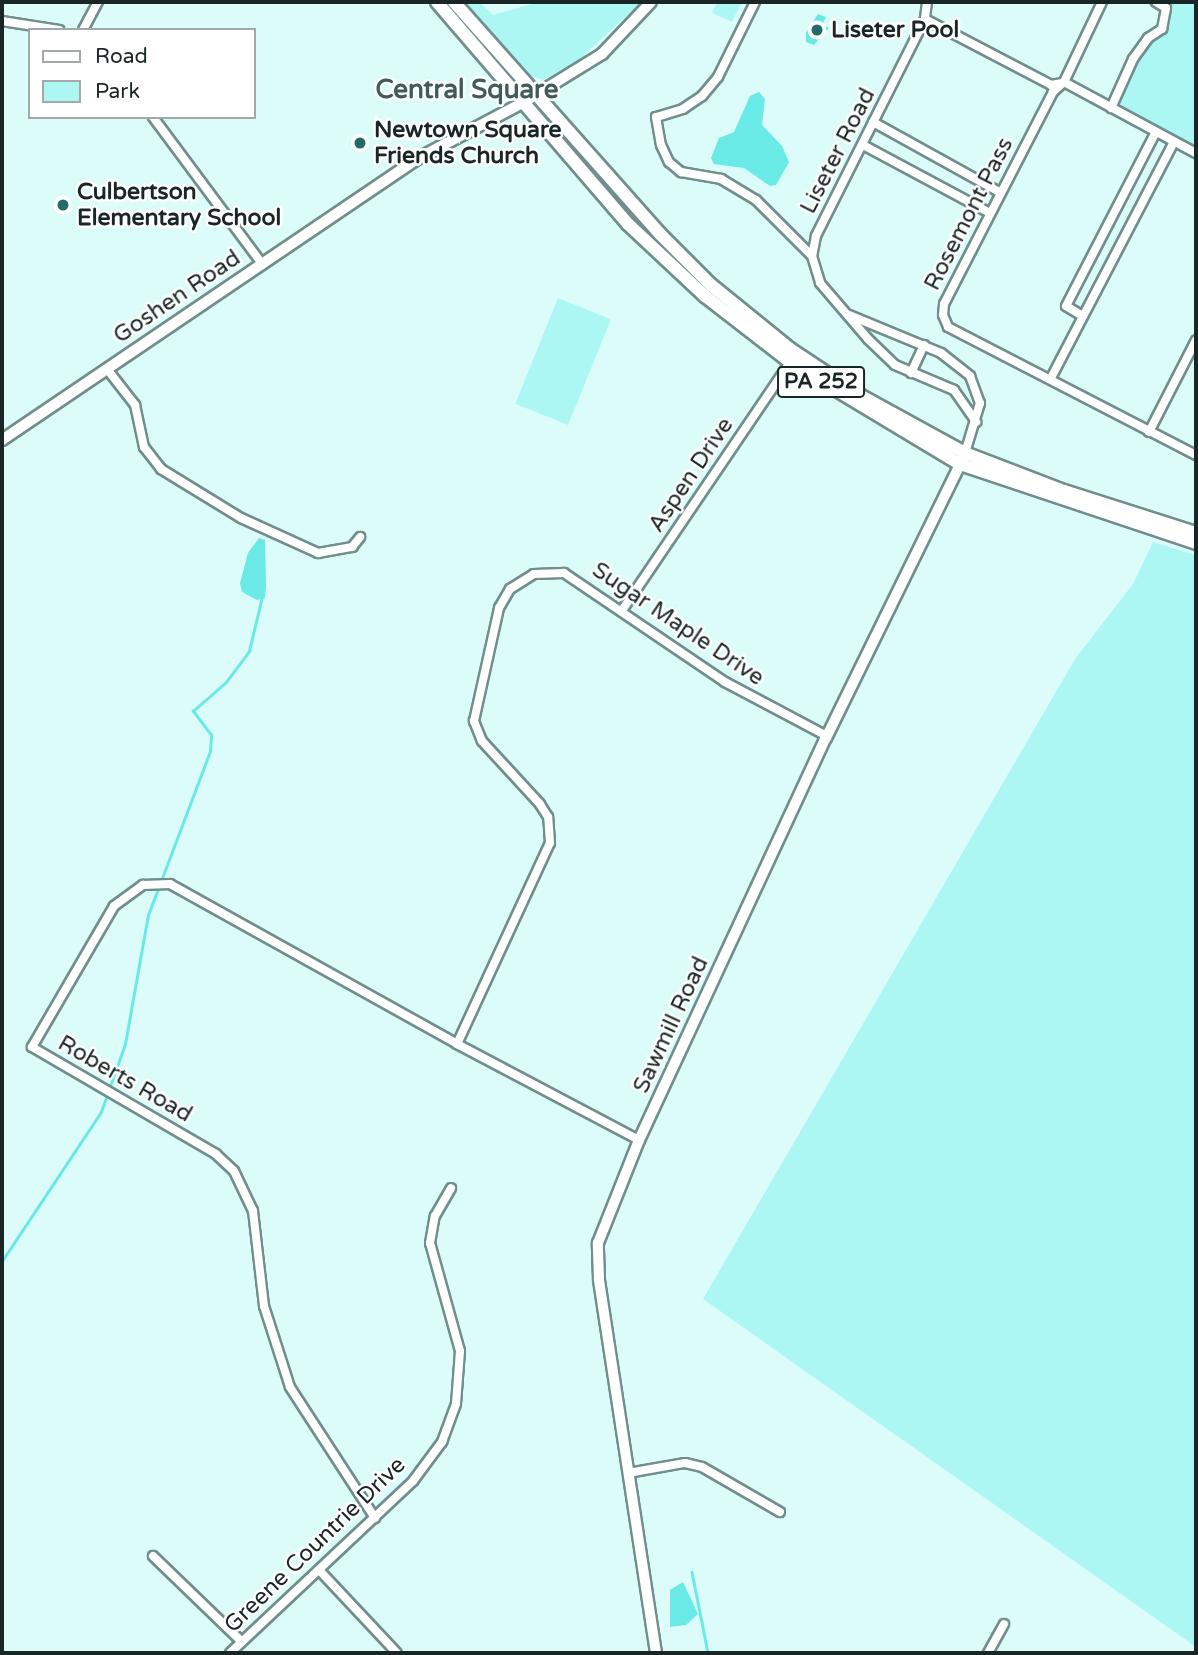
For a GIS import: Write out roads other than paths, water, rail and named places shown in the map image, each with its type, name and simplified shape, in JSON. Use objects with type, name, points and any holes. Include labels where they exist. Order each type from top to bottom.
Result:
[{"type":"main road","name":"PA 252","points":[[437,2],[711,285],[790,349],[963,458],[1196,533]]},
{"type":"main road","name":"PA 252","points":[[454,2],[653,248],[705,296],[790,362],[963,458],[1196,543]]},
{"type":"main road","name":"Goshen Road","points":[[530,99],[602,54],[651,2]]},
{"type":"main road","points":[[653,248],[662,236]]},
{"type":"street","points":[[84,28],[98,2]]},
{"type":"street","points":[[755,2],[718,77],[702,96],[683,109],[656,117],[661,145],[669,162],[681,172],[721,179],[756,200],[812,256],[820,283],[845,314],[895,365],[954,390],[973,411],[976,422]]},
{"type":"street","name":"Liseter Road","points":[[812,256],[816,236],[925,19],[927,2]]},
{"type":"street","name":"Rosemont Pass","points":[[1102,2],[1064,82],[1053,92],[990,213],[944,304],[943,315],[948,327],[1196,455]]},
{"type":"street","points":[[1111,108],[1133,59],[1148,38],[1162,29],[1166,8],[1156,2]]},
{"type":"street","points":[[925,19],[1051,85],[1064,82],[1196,153]]},
{"type":"street","points":[[2,21],[46,28]]},
{"type":"street","name":"Goshen Road","points":[[2,440],[415,160],[530,99]]},
{"type":"street","points":[[154,119],[263,265]]},
{"type":"street","points":[[873,122],[1001,193]]},
{"type":"street","points":[[1081,315],[1066,306],[1156,132]]},
{"type":"street","points":[[1051,378],[1081,315],[1174,142]]},
{"type":"street","points":[[863,145],[990,213]]},
{"type":"street","points":[[1096,250],[1112,256]]},
{"type":"street","points":[[845,314],[924,345],[957,364],[970,376],[980,402],[963,458]]},
{"type":"street","points":[[1149,432],[1196,340]]},
{"type":"street","points":[[911,373],[924,345]]},
{"type":"street","name":"Aspen Drive","points":[[623,609],[790,362]]},
{"type":"street","points":[[107,369],[135,405],[144,447],[161,469],[241,518],[318,553],[352,547],[360,537]]},
{"type":"street","name":"Sawmill Road","points":[[656,1653],[597,1254],[639,1140],[827,736],[963,458]]},
{"type":"street","name":"Sugar Maple Drive","points":[[457,1044],[550,843],[548,817],[540,804],[482,741],[474,721],[499,608],[518,583],[554,571],[623,609],[725,682],[827,736]]},
{"type":"street","name":"Roberts Road","points":[[375,1518],[290,1387],[263,1299],[253,1211],[234,1171],[216,1154],[32,1047],[114,906],[143,885],[170,884],[457,1044],[639,1140]]},
{"type":"street","name":"Greene Countrie Drive","points":[[230,1653],[375,1518],[433,1455],[456,1404],[460,1351],[430,1243],[435,1216],[451,1188]]},
{"type":"street","points":[[628,1473],[685,1463],[702,1467],[780,1512]]},
{"type":"street","points":[[153,1556],[241,1641]]},
{"type":"street","points":[[320,1571],[397,1653]]},
{"type":"street","points":[[988,1653],[1004,1624]]},
{"type":"waterway","points":[[161,881],[210,751],[211,735],[193,711],[226,682],[249,651],[262,597]]},
{"type":"waterway","points":[[2,1261],[101,1112],[125,1044],[148,915],[159,887]]},
{"type":"waterway","points":[[692,1572],[708,1653]]},
{"type":"place","name":"Liseter Pool","points":[[817,30]]},
{"type":"place","name":"Newtown Square Friends Church","points":[[360,143]]},
{"type":"place","name":"Culbertson Elementary School","points":[[63,205]]},
{"type":"district","name":"Central Square","points":[[467,90]]}]
